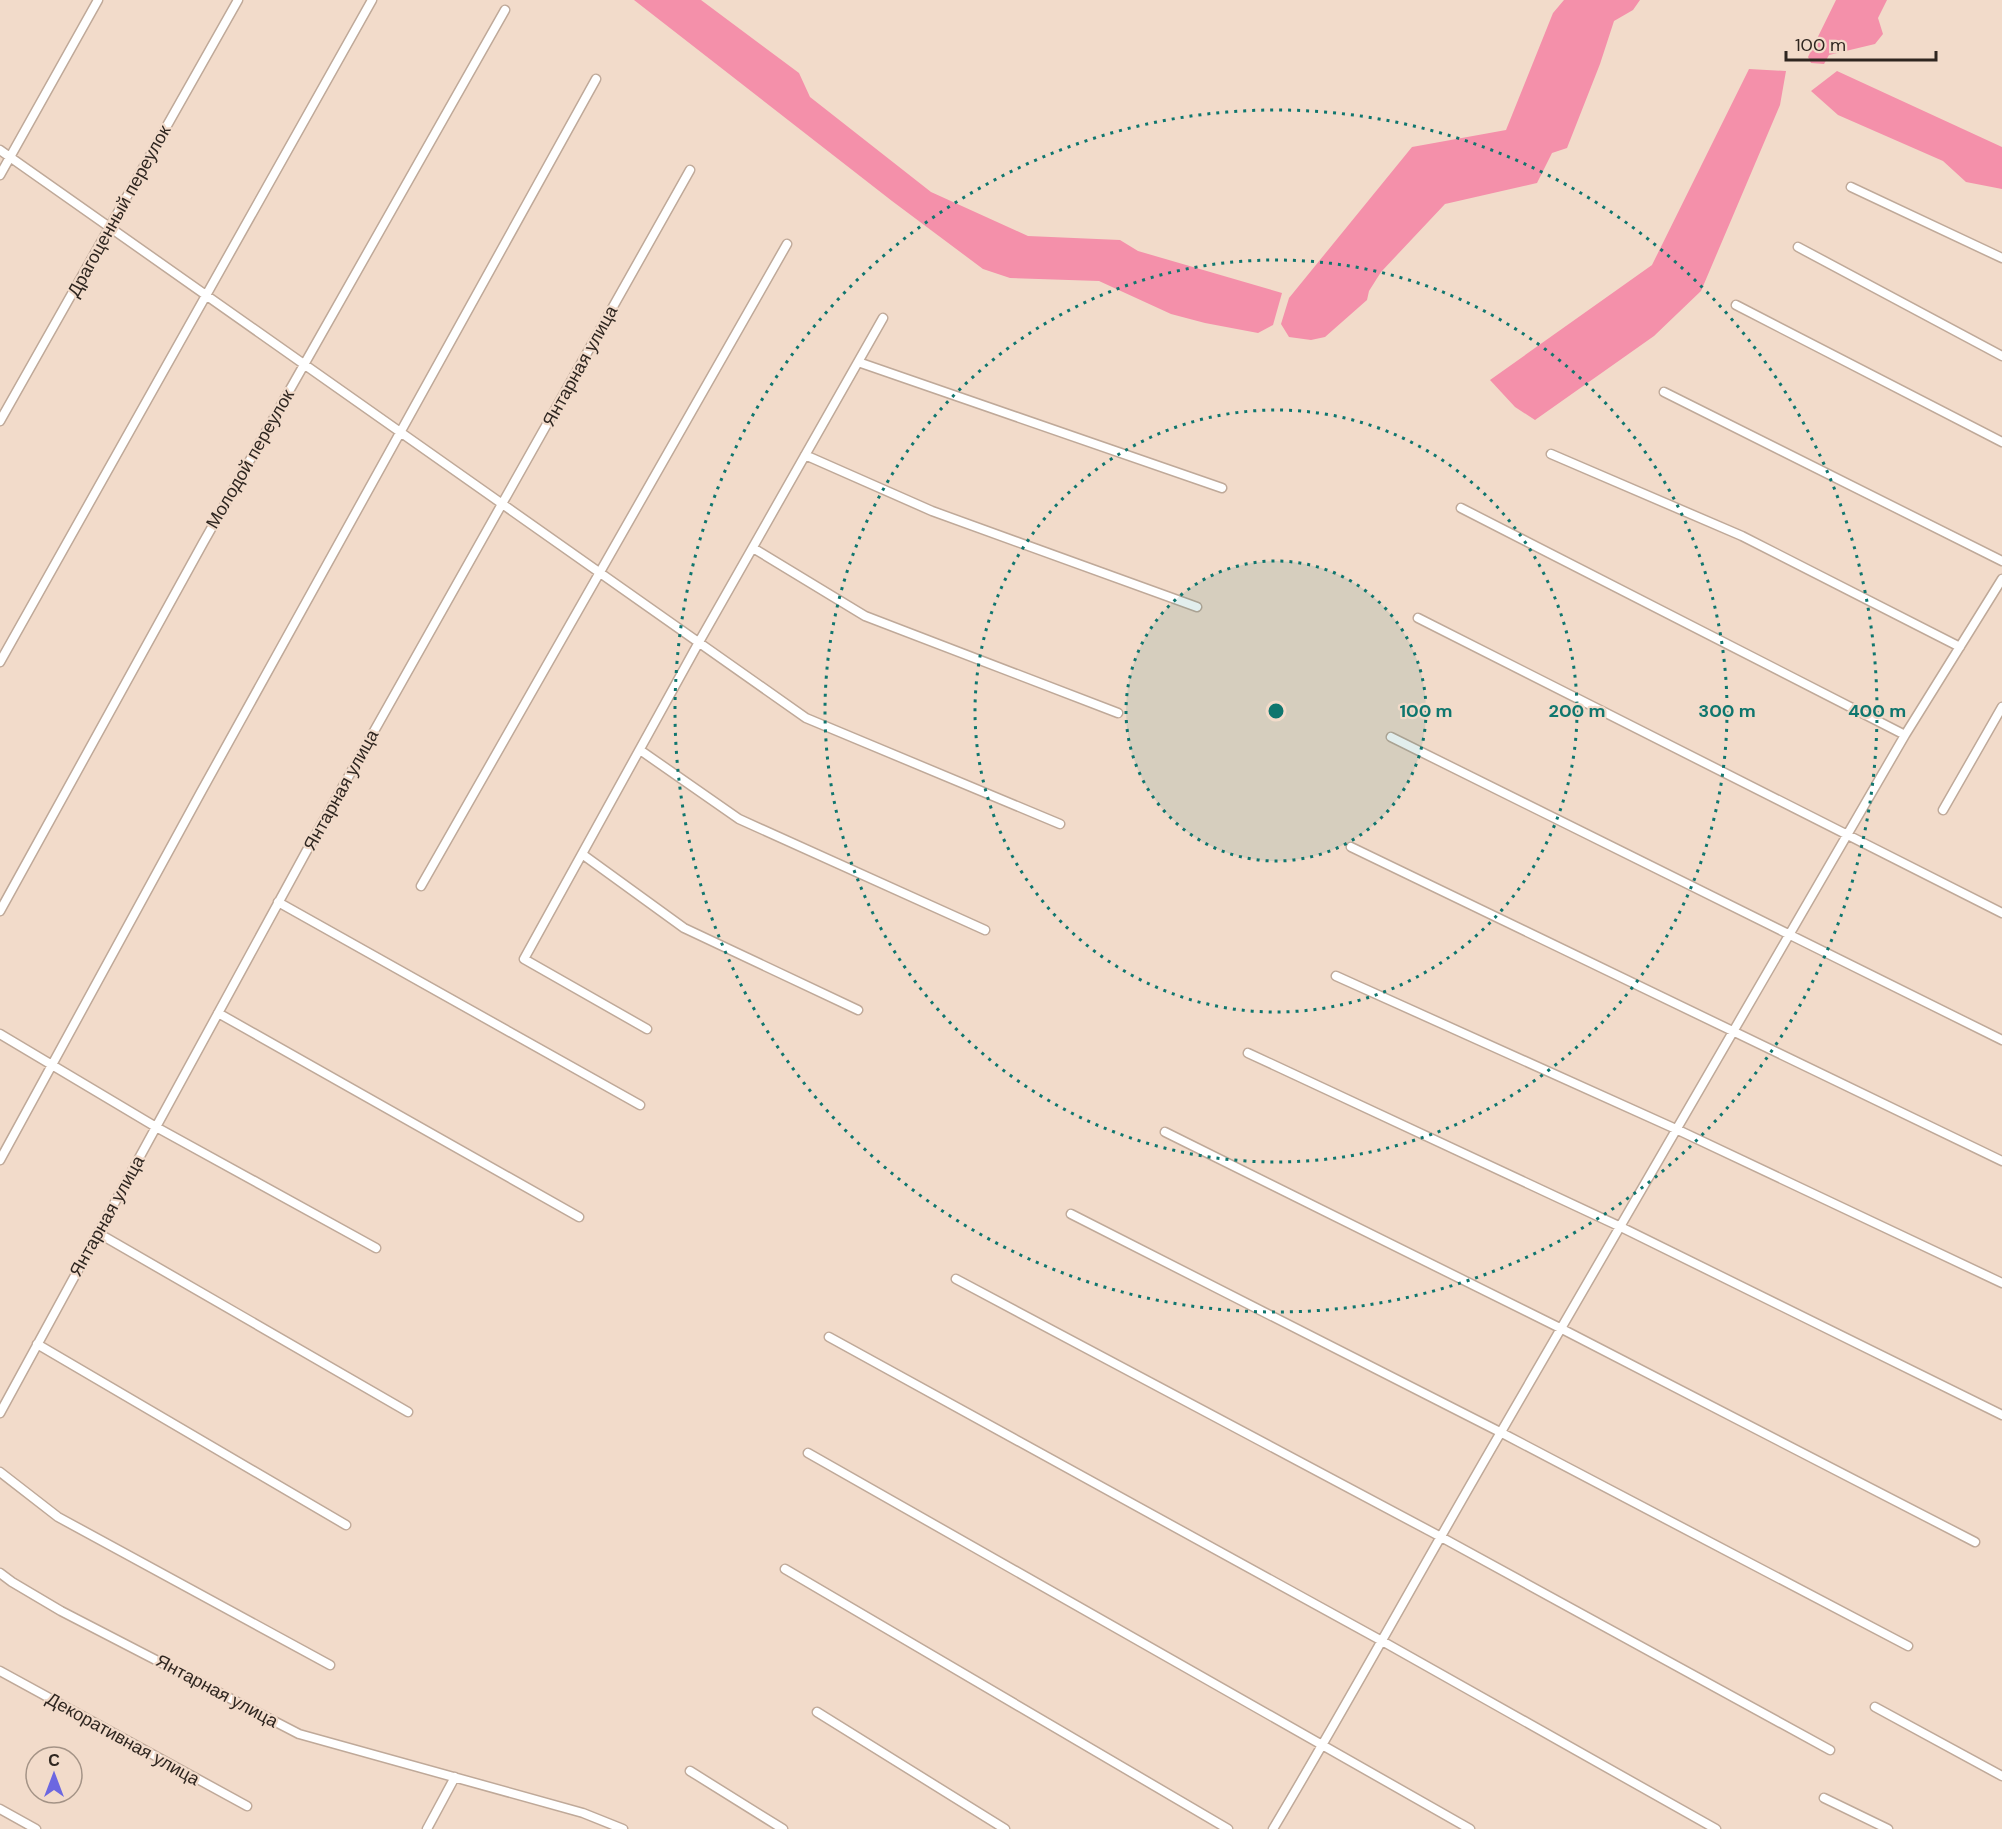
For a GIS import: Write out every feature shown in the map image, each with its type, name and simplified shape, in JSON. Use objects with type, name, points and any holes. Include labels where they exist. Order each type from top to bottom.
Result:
[{"type":"street","points":[[0,175],[98,0]]},
{"type":"street","name":"Драгоценный переулок","points":[[0,421],[238,0]]},
{"type":"street","points":[[0,662],[372,0]]},
{"type":"street","name":"Молодой переулок","points":[[0,911],[203,543],[505,10]]},
{"type":"street","points":[[0,1160],[596,79]]},
{"type":"street","points":[[0,150],[806,718],[1060,825]]},
{"type":"street","name":"Янтарная улица","points":[[0,1413],[278,902],[690,170]]},
{"type":"street","points":[[1851,187],[2002,258]]},
{"type":"street","points":[[420,886],[787,244]]},
{"type":"street","points":[[1798,247],[2002,356]]},
{"type":"street","points":[[1736,305],[2002,442]]},
{"type":"street","points":[[647,1029],[524,958],[699,642],[883,318]]},
{"type":"street","points":[[858,362],[1222,488]]},
{"type":"street","points":[[1664,392],[2002,561]]},
{"type":"street","points":[[1551,454],[1742,536],[1960,647]]},
{"type":"street","points":[[806,455],[932,511],[1197,607]]},
{"type":"street","points":[[1461,508],[1905,735]]},
{"type":"street","points":[[753,548],[865,616],[1118,712]]},
{"type":"street","points":[[1273,1829],[1500,1432],[1678,1130],[1905,735],[2002,579]]},
{"type":"street","points":[[1418,618],[2002,913]]},
{"type":"street","points":[[1944,810],[2002,707]]},
{"type":"street","points":[[1391,737],[2002,1040]]},
{"type":"street","points":[[640,750],[739,819],[985,930]]},
{"type":"street","points":[[1351,847],[2002,1161]]},
{"type":"street","points":[[582,854],[684,928],[858,1010]]},
{"type":"street","points":[[278,902],[640,1105]]},
{"type":"street","points":[[1336,976],[1678,1130],[2002,1283]]},
{"type":"street","points":[[218,1013],[579,1218]]},
{"type":"street","points":[[0,1034],[156,1127],[376,1248]]},
{"type":"street","points":[[1248,1053],[1621,1227],[2002,1415]]},
{"type":"street","points":[[1165,1132],[1562,1329],[1975,1542]]},
{"type":"street","points":[[1071,1215],[1500,1432],[1908,1646]]},
{"type":"street","points":[[98,1233],[408,1412]]},
{"type":"street","points":[[956,1279],[1441,1537],[1830,1750]]},
{"type":"street","points":[[829,1337],[1382,1641],[1716,1829]]},
{"type":"street","points":[[37,1344],[346,1525]]},
{"type":"street","points":[[808,1453],[1470,1829]]},
{"type":"street","points":[[0,1472],[58,1517],[330,1665]]},
{"type":"street","points":[[785,1569],[1228,1829]]},
{"type":"street","name":"Янтарная улица","points":[[0,1573],[61,1611],[299,1734],[584,1813],[623,1829]]},
{"type":"street","name":"Декоративная улица","points":[[0,1671],[247,1806]]},
{"type":"street","points":[[1875,1707],[2002,1776]]},
{"type":"street","points":[[817,1712],[1005,1829]]},
{"type":"street","points":[[690,1771],[783,1829]]},
{"type":"street","points":[[427,1829],[455,1778]]},
{"type":"street","points":[[1824,1798],[1888,1829]]},
{"type":"street","points":[[0,1809],[36,1829]]},
{"type":"shaded area","points":[[634,0],[701,0],[799,73],[810,97],[931,192],[1028,236],[1120,240],[1138,251],[1282,293],[1273,325],[1258,333],[1205,323],[1171,314],[1099,281],[1010,278],[983,269]]},
{"type":"shaded area","points":[[1564,0],[1640,0],[1633,10],[1614,21],[1567,148],[1552,153],[1537,183],[1445,204],[1381,272],[1369,291],[1367,300],[1325,337],[1311,340],[1289,337],[1281,324],[1289,298],[1412,147],[1506,130],[1553,13]]},
{"type":"shaded area","points":[[1836,0],[1887,0],[1878,18],[1883,34],[1875,44],[1829,55],[1824,64],[1811,63],[1808,57]]},
{"type":"shaded area","points":[[1749,69],[1786,71],[1780,105],[1701,291],[1654,336],[1535,420],[1515,407],[1490,380],[1652,265]]},
{"type":"shaded area","points":[[1837,71],[2002,147],[2002,189],[1966,182],[1943,161],[1838,115],[1811,91]]}]
